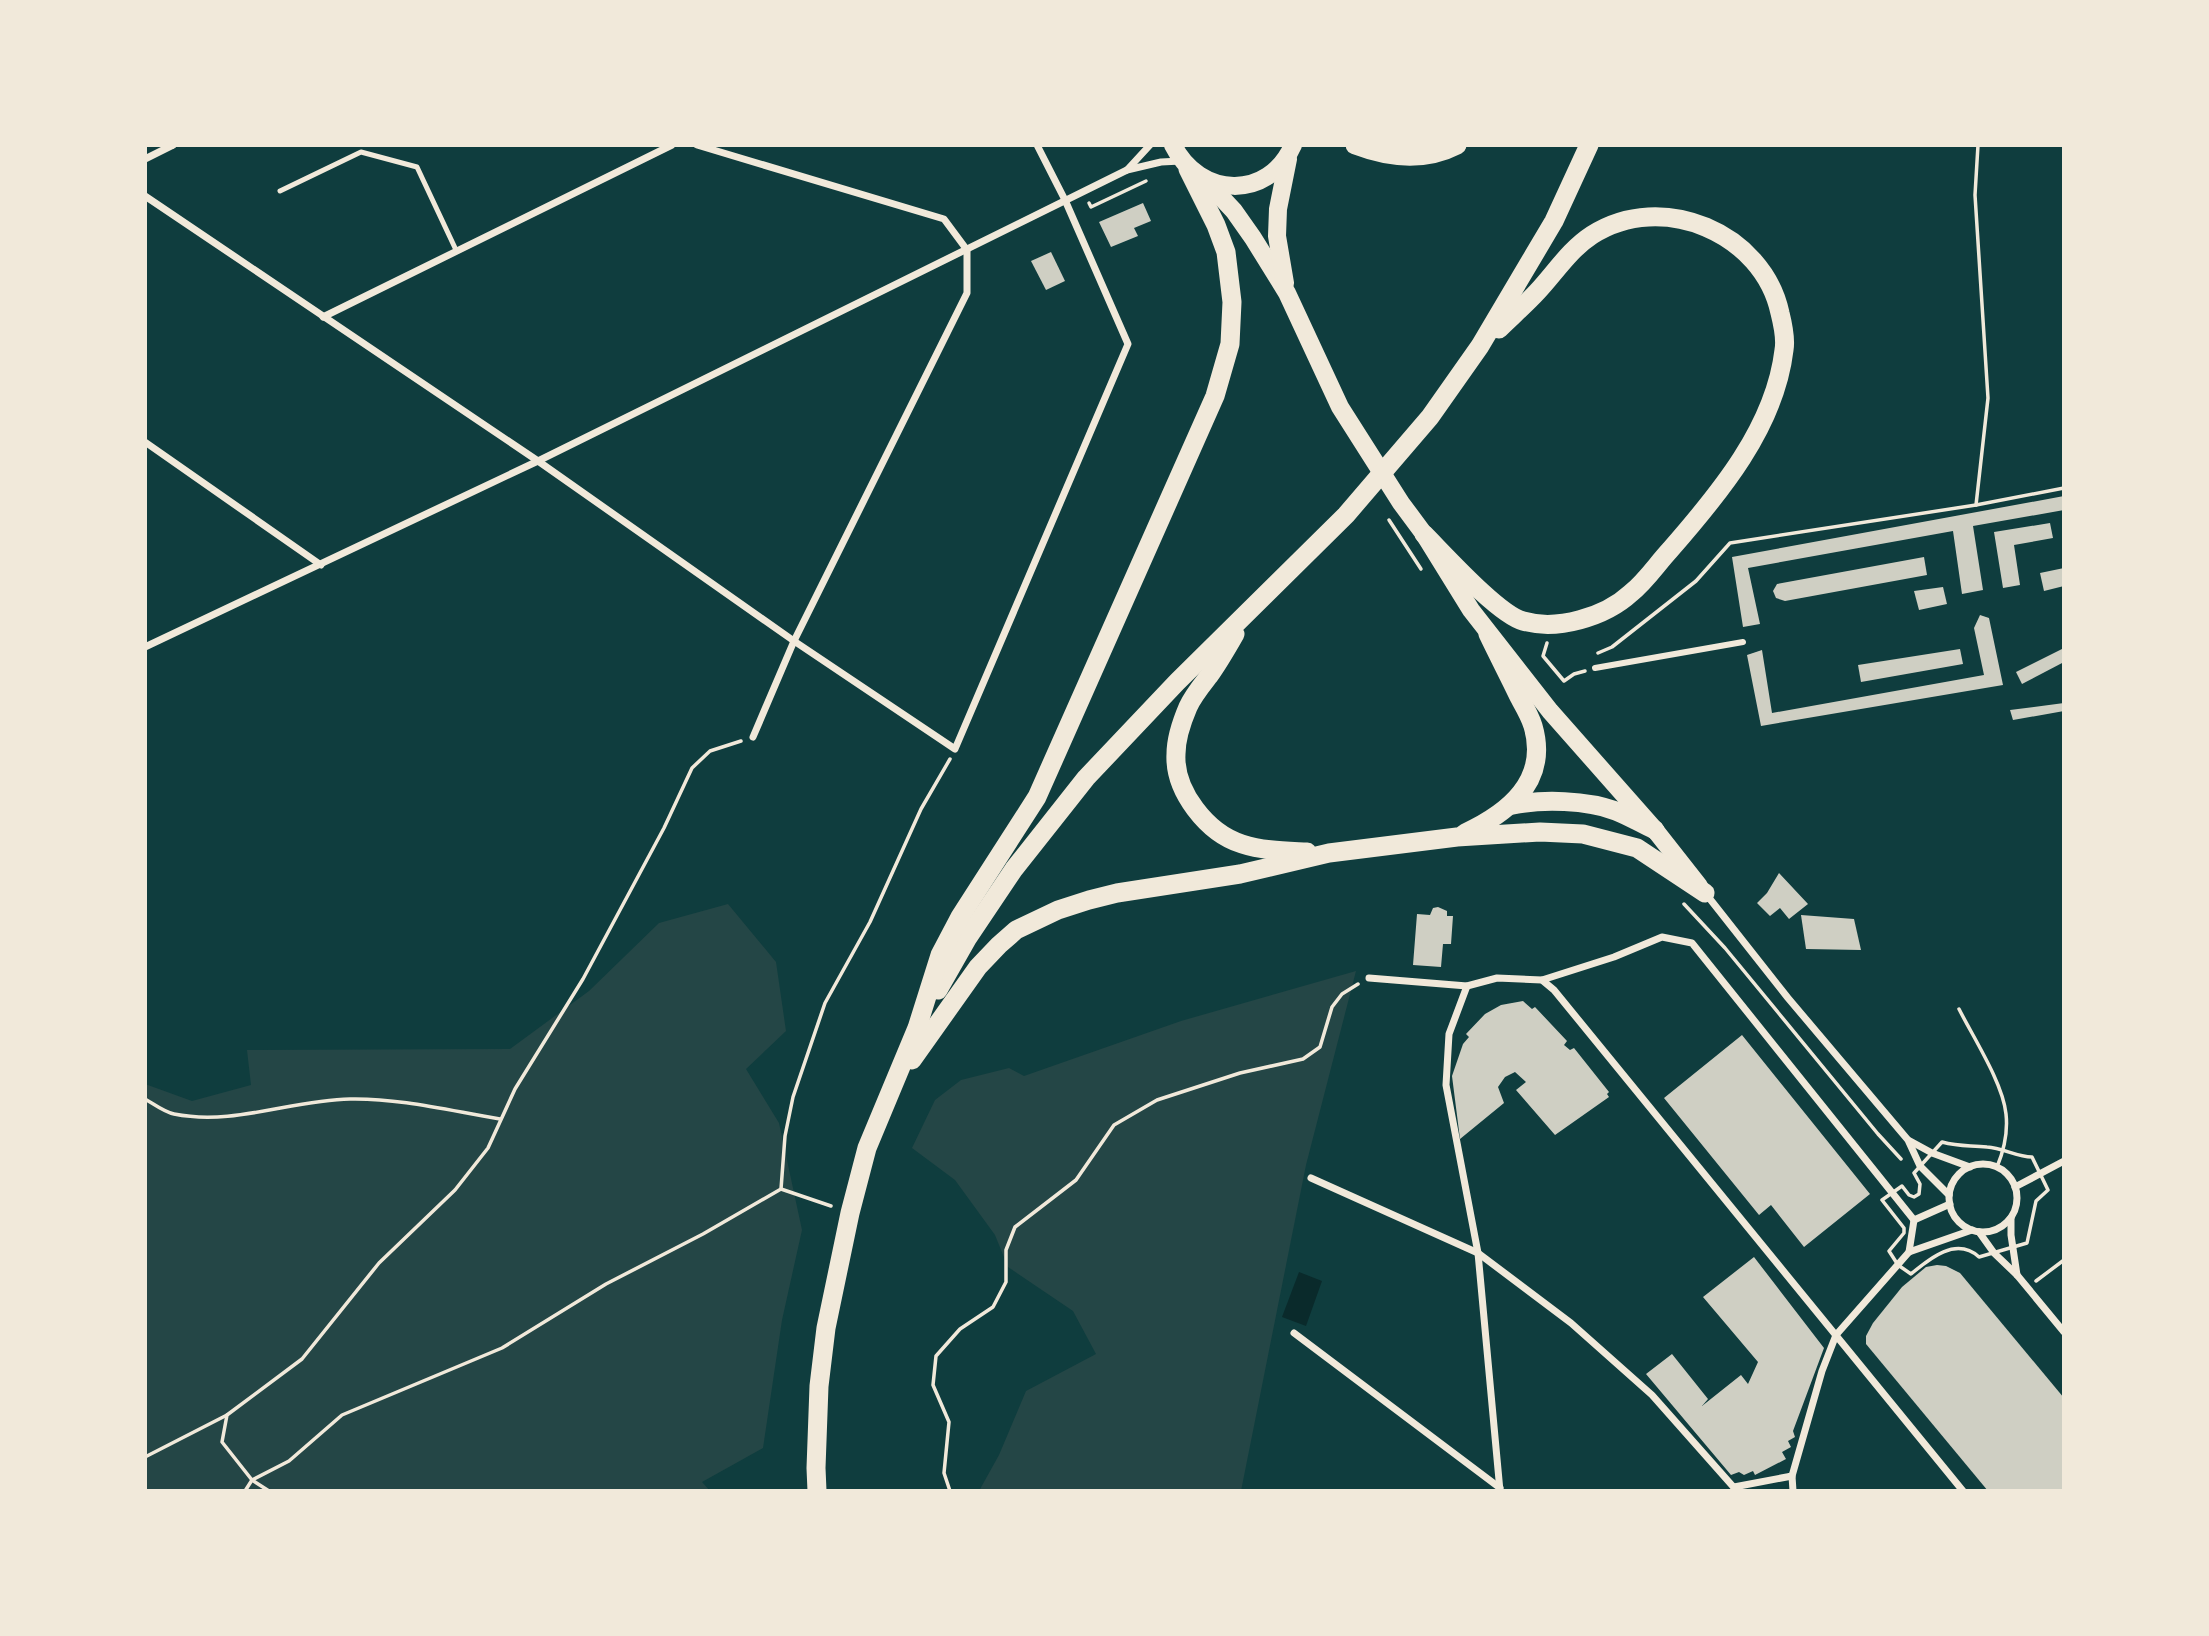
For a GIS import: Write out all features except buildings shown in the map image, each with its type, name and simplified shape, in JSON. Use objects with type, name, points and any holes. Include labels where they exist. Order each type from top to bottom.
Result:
[{"type":"highway","points":[[1355,145],[1371,151],[1406,157],[1441,153],[1457,145]]},
{"type":"highway","points":[[917,1028],[967,939],[1022,859],[1086,778],[1177,682],[1346,515],[1430,417],[1480,346],[1554,221],[1589,145]]},
{"type":"highway","points":[[817,1491],[819,1386],[826,1328],[850,1213],[867,1148],[917,1028],[940,955],[960,917],[1037,797],[1215,396],[1230,344],[1232,302],[1226,253],[1216,225],[1185,165]]},
{"type":"highway","points":[[1424,534],[1505,612],[1522,621],[1547,625],[1574,623],[1613,605],[1631,594],[1707,507],[1759,427],[1775,388],[1784,349],[1777,300],[1765,273],[1740,247],[1713,229],[1654,215],[1626,220],[1593,234],[1572,251],[1538,292],[1480,346]]},
{"type":"highway","points":[[1249,611],[1226,651],[1188,705],[1175,756],[1178,772],[1199,816],[1222,834],[1242,844],[1278,850],[1329,853]]},
{"type":"highway","points":[[1457,837],[1486,823],[1513,805],[1525,789],[1534,768],[1537,749],[1533,725],[1488,634]]},
{"type":"highway","points":[[1513,805],[1529,801],[1573,802],[1614,810],[1656,830]]},
{"type":"highway","points":[[894,1083],[978,967],[999,945],[1016,930],[1058,910],[1089,900],[1240,874],[1329,853],[1457,837],[1540,832],[1583,834],[1637,848],[1705,893]]},
{"type":"main road","points":[[1172,145],[1185,165],[1206,181],[1241,220],[1287,293],[1340,407],[1488,634],[1550,711],[1656,830],[1705,893]]},
{"type":"main road","points":[[1206,181],[1224,186],[1243,186],[1261,180],[1276,170],[1290,150]]},
{"type":"main road","points":[[1287,293],[1277,236],[1281,186],[1290,150]]},
{"type":"street","points":[[145,159],[173,145]]},
{"type":"street","points":[[323,317],[672,145]]},
{"type":"street","points":[[697,145],[944,219],[967,250],[967,293],[794,641],[753,737]]},
{"type":"street","points":[[145,196],[538,461],[794,641],[955,749],[1128,344],[1065,200],[1037,145]]},
{"type":"street","points":[[1127,170],[1150,145]]},
{"type":"street","points":[[145,647],[538,461],[1127,170],[1161,162],[1185,165]]},
{"type":"street","points":[[145,442],[321,565]]},
{"type":"street","points":[[1595,668],[1743,642]]},
{"type":"street","points":[[1705,893],[1788,998],[1908,1140],[1920,1166],[1949,1195]]},
{"type":"street","points":[[1368,978],[1467,986],[1497,978],[1542,980],[1614,957],[1662,937],[1692,943],[1914,1220],[1909,1252]]},
{"type":"street","points":[[1542,980],[1563,1000],[1964,1491]]},
{"type":"street","points":[[1467,986],[1448,1034],[1446,1085],[1478,1253],[1500,1490]]},
{"type":"street","points":[[1908,1140],[1932,1153],[1970,1167]]},
{"type":"street","points":[[2015,1187],[2064,1161]]},
{"type":"street","points":[[2017,1275],[2011,1235],[2011,1218],[2017,1198],[2015,1187],[2011,1179],[1997,1167],[1988,1164],[1970,1167],[1958,1175],[1949,1195],[1955,1217],[1975,1231],[2017,1275],[2064,1332]]},
{"type":"street","points":[[1311,1178],[1478,1253],[1571,1323],[1652,1395],[1736,1489],[1792,1476]]},
{"type":"street","points":[[1914,1220],[1950,1204]]},
{"type":"street","points":[[1793,1491],[1792,1476],[1822,1371],[1836,1335],[1909,1252],[1975,1231],[1997,1229],[2011,1218]]},
{"type":"street","points":[[1294,1333],[1500,1490]]},
{"type":"lane","points":[[280,191],[361,152],[417,167],[456,250]]},
{"type":"path","points":[[1976,505],[1988,398],[1975,195],[1978,145]]},
{"type":"path","points":[[1083,192],[1091,207],[1148,180]]},
{"type":"path","points":[[1589,657],[1612,647],[1696,581],[1730,543],[1976,505],[2064,488]]},
{"type":"path","points":[[1547,625],[1548,641],[1543,656],[1564,681],[1581,666]]},
{"type":"path","points":[[1574,674],[1595,668]]},
{"type":"path","points":[[145,1457],[227,1415],[302,1359],[379,1263],[455,1190],[488,1148],[515,1088],[589,967],[664,828],[692,768],[710,751],[753,737]]},
{"type":"path","points":[[780,1189],[785,1136],[793,1097],[825,1003],[870,922],[921,810],[955,749]]},
{"type":"path","points":[[950,1491],[944,1473],[949,1422],[933,1385],[936,1356],[960,1329],[993,1307],[1006,1283],[1006,1250],[1015,1227],[1076,1180],[1114,1125],[1157,1100],[1240,1073],[1303,1059],[1320,1047],[1332,1007],[1342,994],[1368,978]]},
{"type":"path","points":[[1959,1009],[1996,1082],[2006,1110],[2004,1151],[1997,1167]]},
{"type":"path","points":[[145,1099],[172,1114],[231,1117],[302,1103],[349,1099],[385,1100],[501,1119]]},
{"type":"path","points":[[245,1491],[252,1480],[289,1461],[342,1415],[502,1348],[606,1284],[703,1234],[780,1189],[850,1213]]},
{"type":"path","points":[[2031,1284],[2064,1260]]},
{"type":"path","points":[[227,1415],[222,1442],[252,1480],[269,1491]]},
{"type":"shaded area","points":[[728,904],[776,962],[786,1031],[746,1069],[779,1123],[802,1230],[782,1320],[763,1448],[702,1482],[710,1491],[145,1491],[145,1084],[192,1101],[251,1085],[247,1050],[510,1049],[589,991],[659,923]]},
{"type":"shaded area","points":[[1356,971],[1306,1165],[1241,1491],[979,1491],[999,1455],[1026,1391],[1096,1354],[1073,1311],[1008,1267],[995,1235],[955,1180],[912,1148],[935,1100],[961,1080],[1009,1068],[1024,1076],[1181,1021]]},
{"type":"shaded area","points":[[1299,1272],[1322,1281],[1306,1326],[1282,1317]]}]
